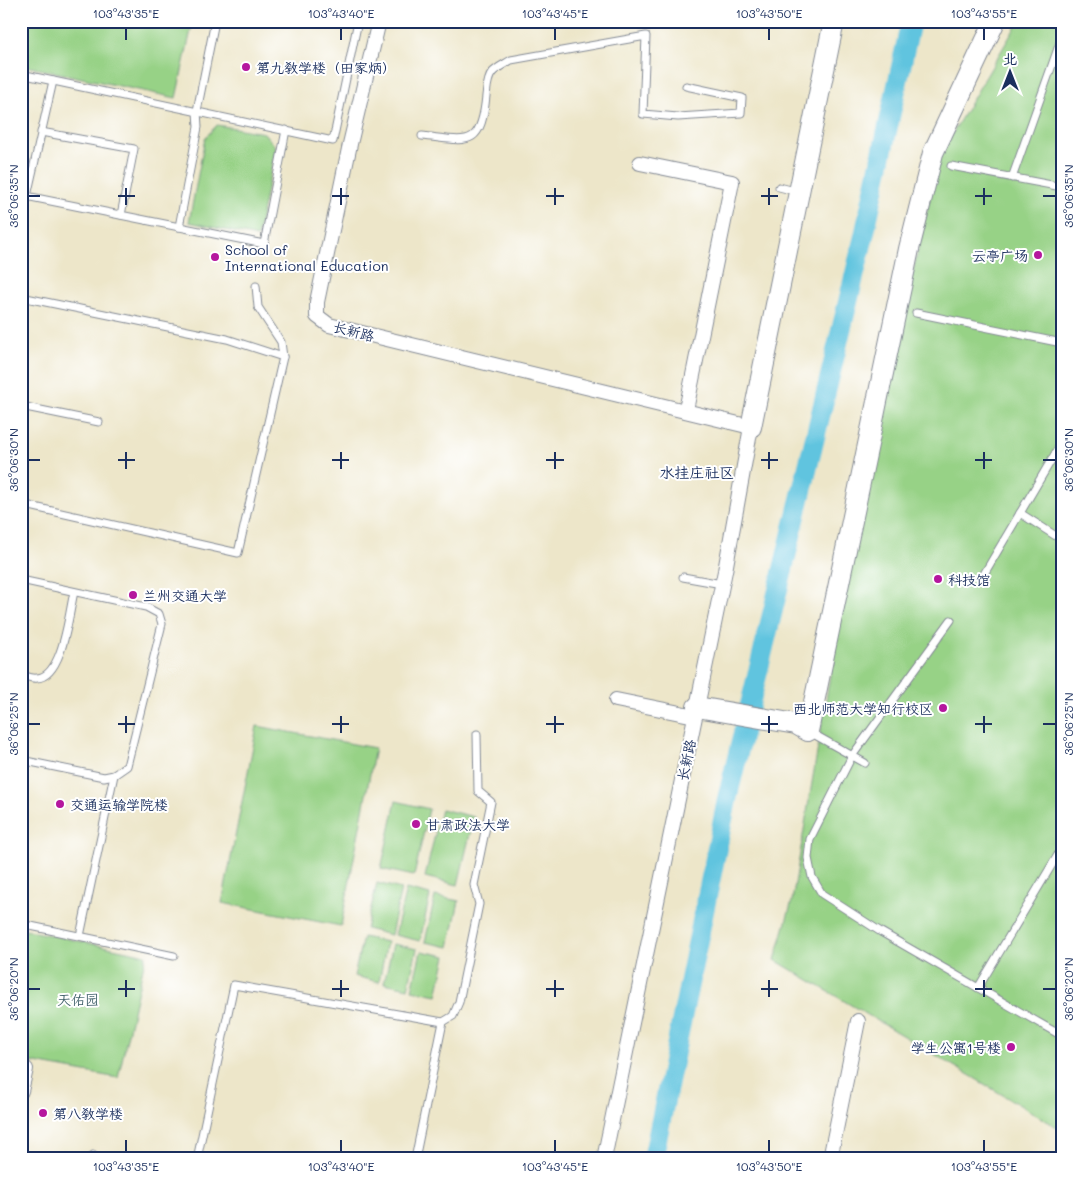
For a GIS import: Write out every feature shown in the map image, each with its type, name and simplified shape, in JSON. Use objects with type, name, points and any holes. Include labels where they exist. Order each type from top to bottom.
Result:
[{"type":"street","name":"长新路","points":[[379,21],[350,144],[317,302],[318,316],[329,326],[751,427],[722,584],[604,1159]]},
{"type":"street","points":[[751,427],[834,21]]},
{"type":"street","points":[[616,700],[696,711],[736,714],[796,724],[808,731],[909,249],[933,153],[968,74],[995,21]]},
{"type":"street","points":[[640,163],[732,182],[686,410]]},
{"type":"street","points":[[830,1159],[858,1021]]},
{"type":"street","points":[[21,1091],[26,1070]]},
{"type":"lane","points":[[179,227],[198,127],[197,111],[215,21]]},
{"type":"lane","points":[[21,74],[333,141],[358,21]]},
{"type":"lane","points":[[422,136],[467,140],[478,133],[484,118],[488,84],[492,73],[511,60],[646,36],[644,114],[678,117],[741,112],[742,98],[686,86]]},
{"type":"lane","points":[[1012,178],[1062,37]]},
{"type":"lane","points":[[53,80],[24,195],[264,245],[286,130]]},
{"type":"lane","points":[[41,132],[134,149],[122,215]]},
{"type":"lane","points":[[951,166],[1062,187]]},
{"type":"lane","points":[[779,187],[799,192]]},
{"type":"lane","points":[[21,504],[238,553],[283,357],[281,342],[258,307],[256,286]]},
{"type":"lane","points":[[21,297],[227,339],[283,357]]},
{"type":"lane","points":[[916,314],[1062,343]]},
{"type":"lane","points":[[21,406],[98,422]]},
{"type":"lane","points":[[984,574],[1062,442]]},
{"type":"lane","points":[[1020,513],[1062,540]]},
{"type":"lane","points":[[683,577],[722,584]]},
{"type":"lane","points":[[21,580],[146,607],[159,614],[162,624],[127,766],[114,775],[104,777],[21,760]]},
{"type":"lane","points":[[22,677],[37,678],[47,674],[55,666],[60,654],[74,592]]},
{"type":"lane","points":[[951,620],[852,756],[810,839],[808,858],[812,877],[822,894],[881,932],[1062,1036]]},
{"type":"lane","points":[[808,731],[865,763]]},
{"type":"lane","points":[[197,1159],[234,985],[443,1022],[453,1016],[459,1002],[480,904],[474,885],[491,802],[478,791],[477,734]]},
{"type":"lane","points":[[80,936],[114,775]]},
{"type":"lane","points":[[978,988],[1062,848]]},
{"type":"lane","points":[[21,924],[174,956]]},
{"type":"lane","points":[[415,1159],[443,1022]]},
{"type":"green space","points":[[21,21],[193,21],[176,98],[21,65]]},
{"type":"green space","name":"西北师范大学知行校区","points":[[1019,21],[1062,21],[1062,1130],[775,960],[792,901],[857,516],[940,154]]},
{"type":"green space","points":[[217,125],[264,133],[276,147],[257,237],[189,222],[205,138]]},
{"type":"green space","points":[[257,726],[375,748],[341,926],[222,903]]},
{"type":"green space","points":[[396,801],[429,809],[414,876],[381,869]]},
{"type":"green space","points":[[441,809],[474,817],[458,885],[425,877]]},
{"type":"green space","points":[[377,883],[401,889],[391,935],[366,929]]},
{"type":"green space","points":[[406,889],[430,895],[420,941],[395,935]]},
{"type":"green space","points":[[435,896],[459,901],[449,947],[425,942]]},
{"type":"green space","name":"天佑园","points":[[21,929],[146,955],[118,1078],[30,1062],[21,1088]]},
{"type":"green space","points":[[363,937],[387,942],[379,982],[354,976]]},
{"type":"green space","points":[[393,944],[417,949],[408,988],[384,983]]},
{"type":"green space","points":[[421,951],[446,956],[437,995],[412,990]]},
{"type":"waterway","points":[[653,1159],[728,795],[864,236],[911,21]]},
{"type":"place","name":"第九教学楼（田家炳）","points":[[246,67]]},
{"type":"place","name":"云亭广场","points":[[1038,255]]},
{"type":"place","name":"School of International Education","points":[[215,257]]},
{"type":"place","name":"科技馆","points":[[938,579]]},
{"type":"place","name":"兰州交通大学","points":[[133,595]]},
{"type":"place","name":"西北师范大学知行校区","points":[[943,708]]},
{"type":"place","name":"交通运输学院楼","points":[[60,804]]},
{"type":"place","name":"甘肃政法大学","points":[[416,824]]},
{"type":"place","name":"学生公寓1号楼","points":[[1011,1047]]},
{"type":"place","name":"第八教学楼","points":[[43,1113]]},
{"type":"district","name":"水挂庄社区","points":[[697,472]]}]
